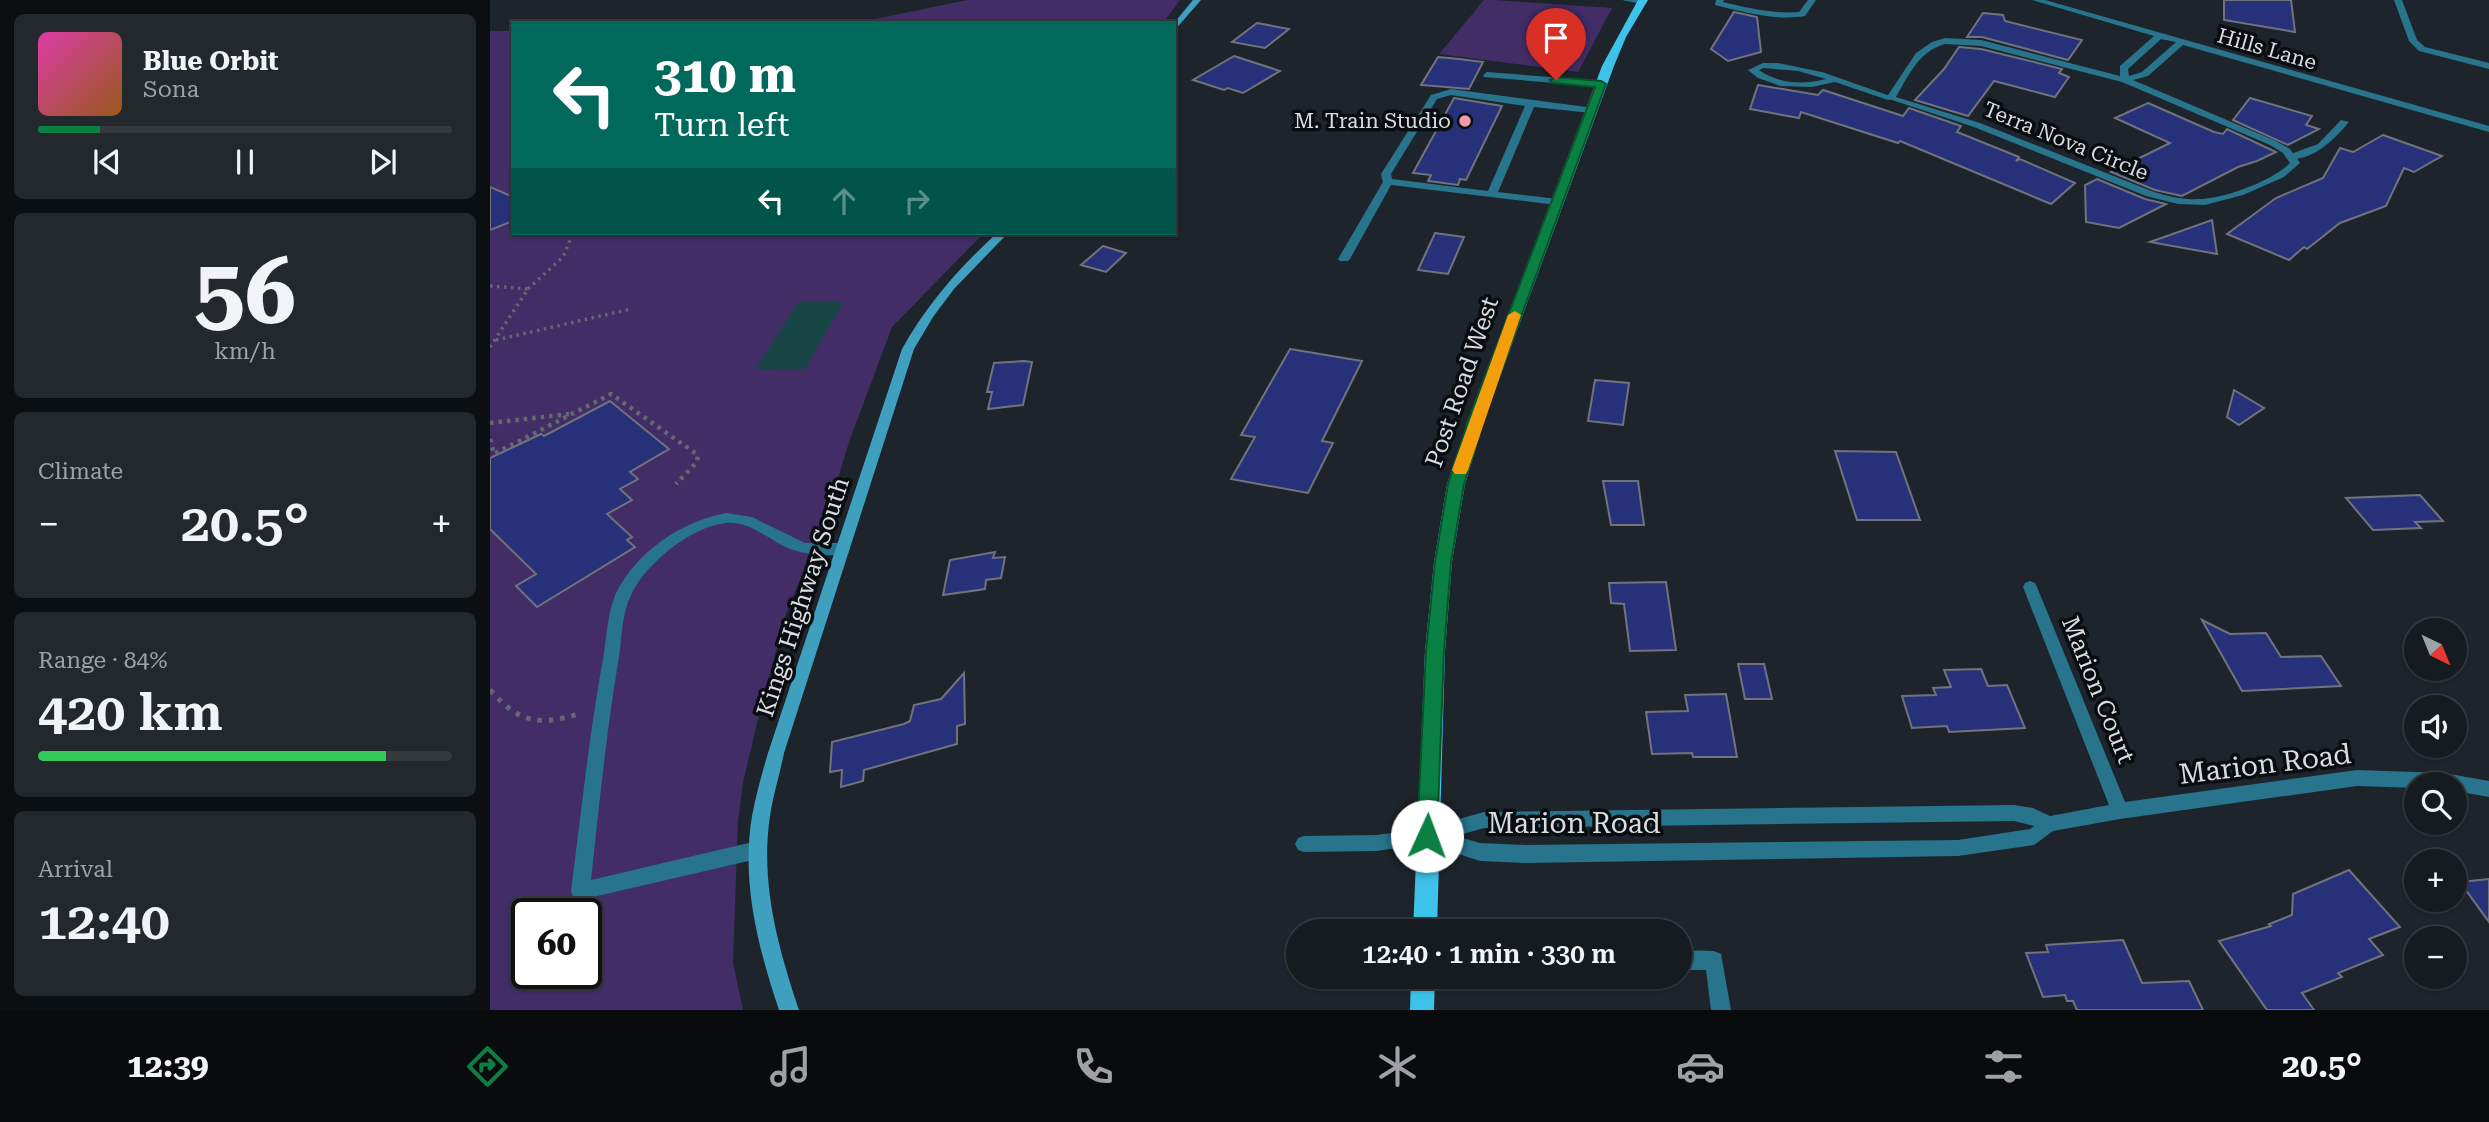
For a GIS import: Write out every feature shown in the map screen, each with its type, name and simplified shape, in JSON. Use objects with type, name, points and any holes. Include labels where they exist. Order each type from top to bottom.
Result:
[{"type":"main road","name":"Post Road West","points":[[1424,919],[1436,638],[1443,562],[1456,484],[1477,418],[1591,110],[1637,1]]},
{"type":"main road","points":[[1422,1010],[1423,989]]},
{"type":"street","points":[[1176,26],[1197,0]]},
{"type":"street","points":[[1704,0],[1789,16],[1802,14],[1812,0]]},
{"type":"street","name":"Hills Lane","points":[[2036,0],[2158,37],[2489,129]]},
{"type":"street","points":[[2398,0],[2413,41],[2422,49],[2489,66]]},
{"type":"street","points":[[2125,80],[2123,68],[2158,37]]},
{"type":"street","points":[[1833,80],[1804,87],[1772,81],[1752,70],[1757,65],[1771,64],[1820,73],[1833,80],[1891,97],[1924,48],[1945,41],[1981,43],[2125,80],[2273,143],[2292,157],[2321,146],[2344,122]]},
{"type":"street","points":[[2125,80],[2145,75],[2180,43]]},
{"type":"street","points":[[1487,75],[1601,84]]},
{"type":"street","points":[[1344,259],[1388,182],[1386,174],[1434,97],[1451,92],[1591,110]]},
{"type":"street","name":"Terra Nova Circle","points":[[1891,97],[1977,125],[2150,194],[2179,201],[2206,202],[2222,199],[2285,172],[2295,163],[2292,157]]},
{"type":"street","points":[[1492,193],[1531,103]]},
{"type":"street","points":[[1388,182],[1557,202]]},
{"type":"street","name":"Kings Highway South","points":[[789,1010],[772,960],[761,914],[757,850],[762,814],[781,735],[903,361],[917,330],[935,303],[1001,235]]},
{"type":"street","points":[[757,850],[580,891],[602,706],[625,592],[648,560],[673,540],[716,521],[738,519],[805,548],[842,549]]},
{"type":"street","name":"Marion Court","points":[[2030,587],[2120,811]]},
{"type":"street","name":"Marion Road","points":[[1427,836],[1480,852],[1525,854],[1958,848],[2034,837],[2049,824],[2120,811],[2357,778],[2444,781],[2489,789]]},
{"type":"street","name":"Marion Road","points":[[1427,836],[1484,820],[1520,819],[2014,813],[2033,816],[2049,824]]},
{"type":"street","points":[[1304,844],[1377,843],[1427,836]]},
{"type":"street","points":[[1692,960],[1714,961],[1721,1010]]},
{"type":"path","points":[[490,347],[528,289],[563,257],[572,235]]},
{"type":"path","points":[[490,286],[528,289]]},
{"type":"path","points":[[496,340],[631,309]]},
{"type":"path","points":[[490,439],[494,454],[611,394],[698,456],[697,462],[676,484]]},
{"type":"path","points":[[490,423],[573,413]]},
{"type":"path","points":[[490,690],[520,719],[543,723],[602,706]]},
{"type":"shaded area","points":[[967,0],[1180,0],[1164,21],[866,21]]},
{"type":"shaded area","points":[[1484,0],[1612,8],[1578,72],[1439,54]]},
{"type":"shaded area","points":[[490,31],[511,31],[511,235],[982,235],[892,327],[849,442],[827,515],[786,614],[743,783],[738,821],[733,962],[743,1010],[490,1010]]},
{"type":"shaded area","points":[[844,301],[805,369],[755,370],[798,302]]},
{"type":"building","points":[[2224,0],[2291,0],[2295,32],[2224,20]]},
{"type":"building","points":[[1734,12],[1757,17],[1761,52],[1728,61],[1711,49]]},
{"type":"building","points":[[1983,13],[2003,15],[2005,21],[2082,40],[2068,60],[1982,37],[1967,37]]},
{"type":"building","points":[[1257,23],[1289,29],[1265,48],[1232,42]]},
{"type":"building","points":[[1959,47],[1981,49],[2062,69],[2059,73],[2069,77],[2055,97],[1994,81],[1968,116],[1915,100],[1944,69]]},
{"type":"building","points":[[1234,56],[1280,71],[1243,93],[1193,80]]},
{"type":"building","points":[[1438,57],[1483,62],[1469,89],[1421,85]]},
{"type":"building","points":[[1758,85],[1818,95],[1823,90],[1903,116],[1909,108],[1961,126],[1957,132],[2019,157],[2016,161],[2020,159],[2075,183],[2051,204],[1900,141],[1898,143],[1801,112],[1799,118],[1750,109]]},
{"type":"building","points":[[1454,98],[1502,106],[1466,180],[1460,179],[1458,185],[1428,181],[1431,175],[1413,173]]},
{"type":"building","points":[[2250,98],[2312,116],[2306,125],[2319,129],[2288,145],[2233,120]]},
{"type":"building","points":[[2148,103],[2214,132],[2223,134],[2227,129],[2276,152],[2238,167],[2182,196],[2155,190],[2111,172],[2170,143],[2115,118]]},
{"type":"building","points":[[2383,135],[2442,156],[2414,172],[2404,168],[2386,206],[2340,223],[2289,260],[2227,234],[2276,198],[2323,178],[2340,148],[2353,152]]},
{"type":"building","points":[[2097,179],[2145,199],[2166,204],[2119,228],[2086,222],[2085,185]]},
{"type":"building","points":[[490,187],[511,196],[511,222],[490,230]]},
{"type":"building","points":[[2212,220],[2217,254],[2150,242]]},
{"type":"building","points":[[1435,233],[1464,237],[1448,274],[1418,270]]},
{"type":"building","points":[[1103,246],[1126,253],[1106,272],[1081,265]]},
{"type":"building","points":[[1290,349],[1362,361],[1322,441],[1333,443],[1308,493],[1231,479],[1255,437],[1241,435]]},
{"type":"building","points":[[1032,362],[1023,405],[988,409],[992,392],[987,392],[994,363]]},
{"type":"building","points":[[1595,380],[1629,383],[1623,425],[1588,421]]},
{"type":"building","points":[[2234,390],[2264,408],[2239,425],[2227,417]]},
{"type":"building","points":[[610,401],[669,449],[630,472],[638,479],[620,489],[632,500],[607,514],[632,537],[627,540],[635,547],[537,607],[516,586],[536,574],[490,529],[490,458],[541,434],[544,436]]},
{"type":"building","points":[[1835,451],[1896,452],[1920,520],[1857,520]]},
{"type":"building","points":[[1603,481],[1638,481],[1644,525],[1611,525]]},
{"type":"building","points":[[2420,495],[2443,521],[2415,522],[2421,528],[2373,530],[2346,498]]},
{"type":"building","points":[[995,552],[993,558],[1005,557],[1001,578],[986,580],[985,589],[943,595],[950,560]]},
{"type":"building","points":[[1666,582],[1676,650],[1630,651],[1624,604],[1611,603],[1609,583]]},
{"type":"building","points":[[2202,620],[2230,634],[2266,633],[2281,657],[2321,656],[2341,686],[2242,691]]},
{"type":"building","points":[[1738,664],[1764,664],[1772,699],[1745,699]]},
{"type":"building","points":[[1981,669],[1988,686],[2007,685],[2025,728],[1949,732],[1947,726],[1912,728],[1902,696],[1936,695],[1933,688],[1951,687],[1944,670]]},
{"type":"building","points":[[964,673],[965,724],[957,726],[957,744],[864,770],[863,781],[841,787],[842,770],[830,772],[832,742],[910,721],[914,705],[941,699]]},
{"type":"building","points":[[1726,694],[1737,757],[1693,757],[1692,753],[1652,754],[1646,712],[1688,711],[1685,695]]},
{"type":"building","points":[[2349,870],[2400,927],[2369,939],[2383,955],[2338,973],[2342,977],[2302,993],[2314,1010],[2267,1010],[2219,941],[2271,926],[2269,924],[2292,915],[2293,894]]},
{"type":"building","points":[[2489,879],[2489,922],[2467,892],[2467,881]]},
{"type":"building","points":[[2123,940],[2142,983],[2189,981],[2203,1010],[2077,1010],[2073,1001],[2067,1001],[2065,995],[2043,997],[2026,953],[2048,952],[2046,945]]},
{"type":"slow traffic","points":[[1460,470],[1515,315]]},
{"type":"place","name":"M. Train Studio","points":[[1465,121]]},
{"type":"route","points":[[1427,836],[1435,651],[1443,562],[1456,484],[1477,418],[1601,84],[1556,80]]}]
